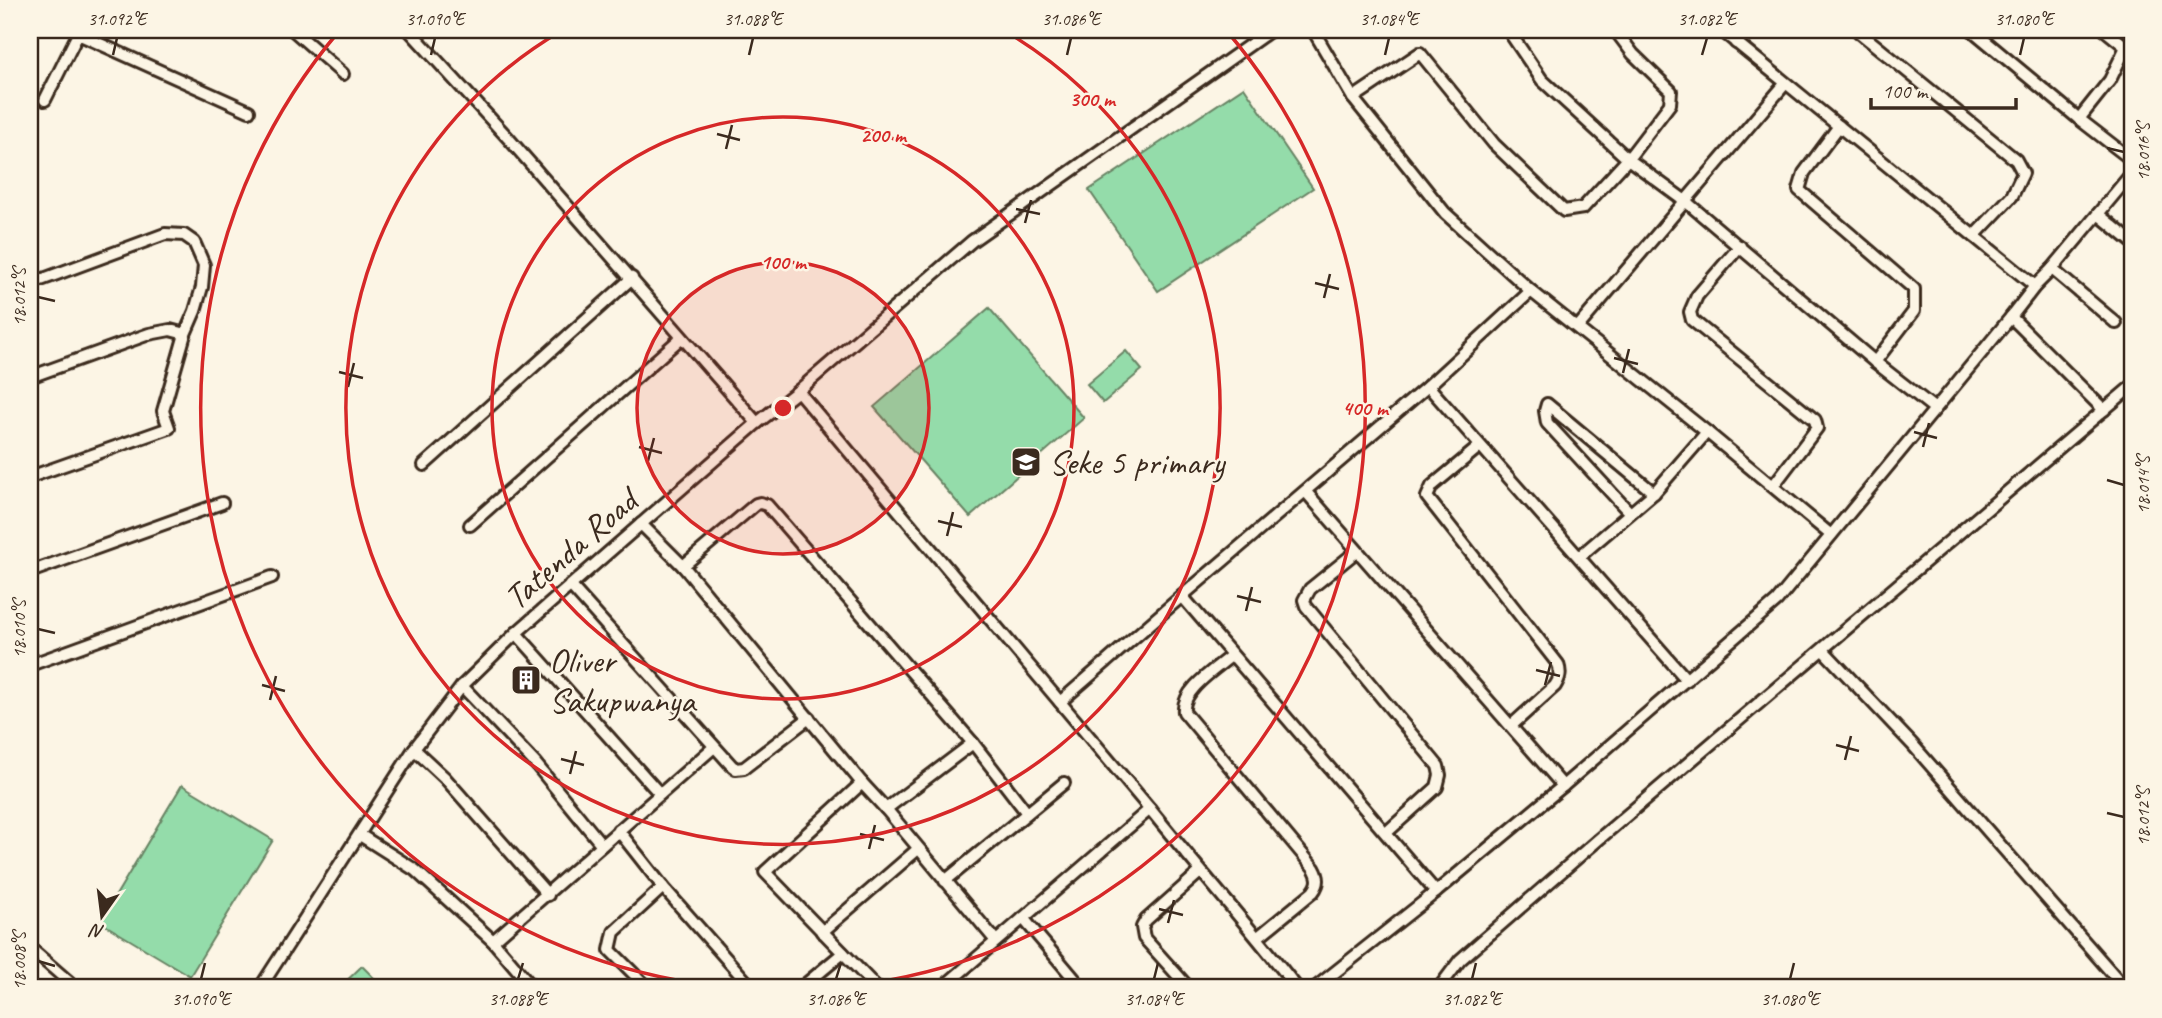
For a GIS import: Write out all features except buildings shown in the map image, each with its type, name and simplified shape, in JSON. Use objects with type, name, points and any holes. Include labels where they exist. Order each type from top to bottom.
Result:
[{"type":"street","points":[[293,30],[343,74]]},
{"type":"street","points":[[409,30],[632,278],[757,423]]},
{"type":"street","name":"Tatenda Road","points":[[260,988],[414,749],[462,686],[516,633],[757,423],[972,241],[1271,30]]},
{"type":"street","points":[[1313,30],[1353,98],[1445,213],[1531,291],[1832,536]]},
{"type":"street","points":[[1508,30],[1542,80],[1628,159],[1684,200],[1875,362],[1935,409]]},
{"type":"street","points":[[1353,98],[1420,53],[1494,144],[1564,211],[1583,208],[1628,159],[1670,104],[1671,91],[1633,54],[1615,30]]},
{"type":"street","points":[[1721,30],[2035,286]]},
{"type":"street","points":[[1736,43],[1747,30]]},
{"type":"street","points":[[1860,30],[1859,32],[2020,166],[2023,173],[2012,195],[1974,236]]},
{"type":"street","points":[[1972,30],[2132,160]]},
{"type":"street","points":[[2079,119],[2110,80],[2126,47],[2105,30]]},
{"type":"street","points":[[46,100],[79,32],[249,111]]},
{"type":"street","points":[[1578,327],[1785,84]]},
{"type":"street","points":[[1839,126],[1804,173],[1799,190],[1914,289],[1913,311],[1875,362]]},
{"type":"street","points":[[1315,988],[1563,786],[1777,601],[2035,286],[2132,173]]},
{"type":"street","points":[[2098,214],[2132,242]]},
{"type":"street","points":[[30,284],[165,234],[184,235],[194,242],[204,265],[202,287],[185,334],[163,411],[169,428],[30,477]]},
{"type":"street","points":[[1740,246],[1697,296],[1690,312],[1692,320],[1815,420],[1817,428],[1773,486]]},
{"type":"street","points":[[2052,269],[2116,323]]},
{"type":"street","points":[[424,466],[632,278]]},
{"type":"street","points":[[1060,702],[1428,386],[1531,291]]},
{"type":"street","points":[[2011,317],[2104,410]]},
{"type":"street","points":[[30,377],[149,334],[170,330],[185,334]]},
{"type":"street","points":[[470,525],[681,338]]},
{"type":"street","points":[[1428,386],[1687,680]]},
{"type":"street","points":[[1439,988],[1460,960],[1599,839],[2132,386]]},
{"type":"street","points":[[797,391],[1150,809],[1200,872],[1258,937],[1297,988]]},
{"type":"street","points":[[1630,513],[1546,423],[1547,404],[1654,493]]},
{"type":"street","points":[[1580,556],[1654,493],[1707,432]]},
{"type":"street","points":[[1480,446],[1432,486],[1427,497],[1558,664],[1560,678],[1555,686],[1512,726]]},
{"type":"street","points":[[1306,492],[1563,786]]},
{"type":"street","points":[[30,572],[222,503]]},
{"type":"street","points":[[683,566],[756,505],[767,505],[973,744],[1027,813]]},
{"type":"street","points":[[641,524],[683,566],[996,941]]},
{"type":"street","points":[[1357,551],[1310,589],[1306,594],[1306,606],[1438,766],[1440,775],[1437,787],[1386,833]]},
{"type":"street","points":[[30,665],[272,577]]},
{"type":"street","points":[[570,586],[732,766],[741,769],[809,718]]},
{"type":"street","points":[[1182,596],[1436,892]]},
{"type":"street","points":[[516,633],[660,794]]},
{"type":"street","points":[[1824,650],[1912,744],[2125,988]]},
{"type":"street","points":[[1232,655],[1188,693],[1183,705],[1184,712],[1318,876],[1313,892],[1258,937]]},
{"type":"street","points":[[462,686],[535,763],[601,845]]},
{"type":"street","points":[[886,809],[973,744]]},
{"type":"street","points":[[493,942],[714,747]]},
{"type":"street","points":[[414,749],[445,778],[548,895]]},
{"type":"street","points":[[862,783],[765,872],[877,988]]},
{"type":"street","points":[[945,881],[1064,783]]},
{"type":"street","points":[[942,988],[1150,809]]},
{"type":"street","points":[[618,830],[663,887],[752,988]]},
{"type":"street","points":[[360,835],[415,870],[493,942],[533,988]]},
{"type":"street","points":[[822,932],[918,849]]},
{"type":"street","points":[[1189,988],[1144,938],[1142,927],[1146,920],[1200,872]]},
{"type":"street","points":[[648,988],[610,950],[614,932],[663,887]]},
{"type":"street","points":[[1023,918],[1075,986]]},
{"type":"street","points":[[30,948],[76,988]]},
{"type":"street","points":[[801,988],[842,953]]},
{"type":"green space","points":[[1244,87],[1313,188],[1158,291],[1089,190]]},
{"type":"green space","points":[[989,308],[1084,418],[970,517],[874,407]]},
{"type":"green space","points":[[1126,351],[1142,370],[1103,403],[1087,384]]},
{"type":"green space","points":[[182,785],[273,840],[190,976],[100,922]]},
{"type":"green space","points":[[362,966],[384,988],[339,988]]},
{"type":"place","name":"Seke 5 primary","points":[[1026,462]]},
{"type":"place","name":"Oliver Sakupwanya","points":[[526,680]]}]
